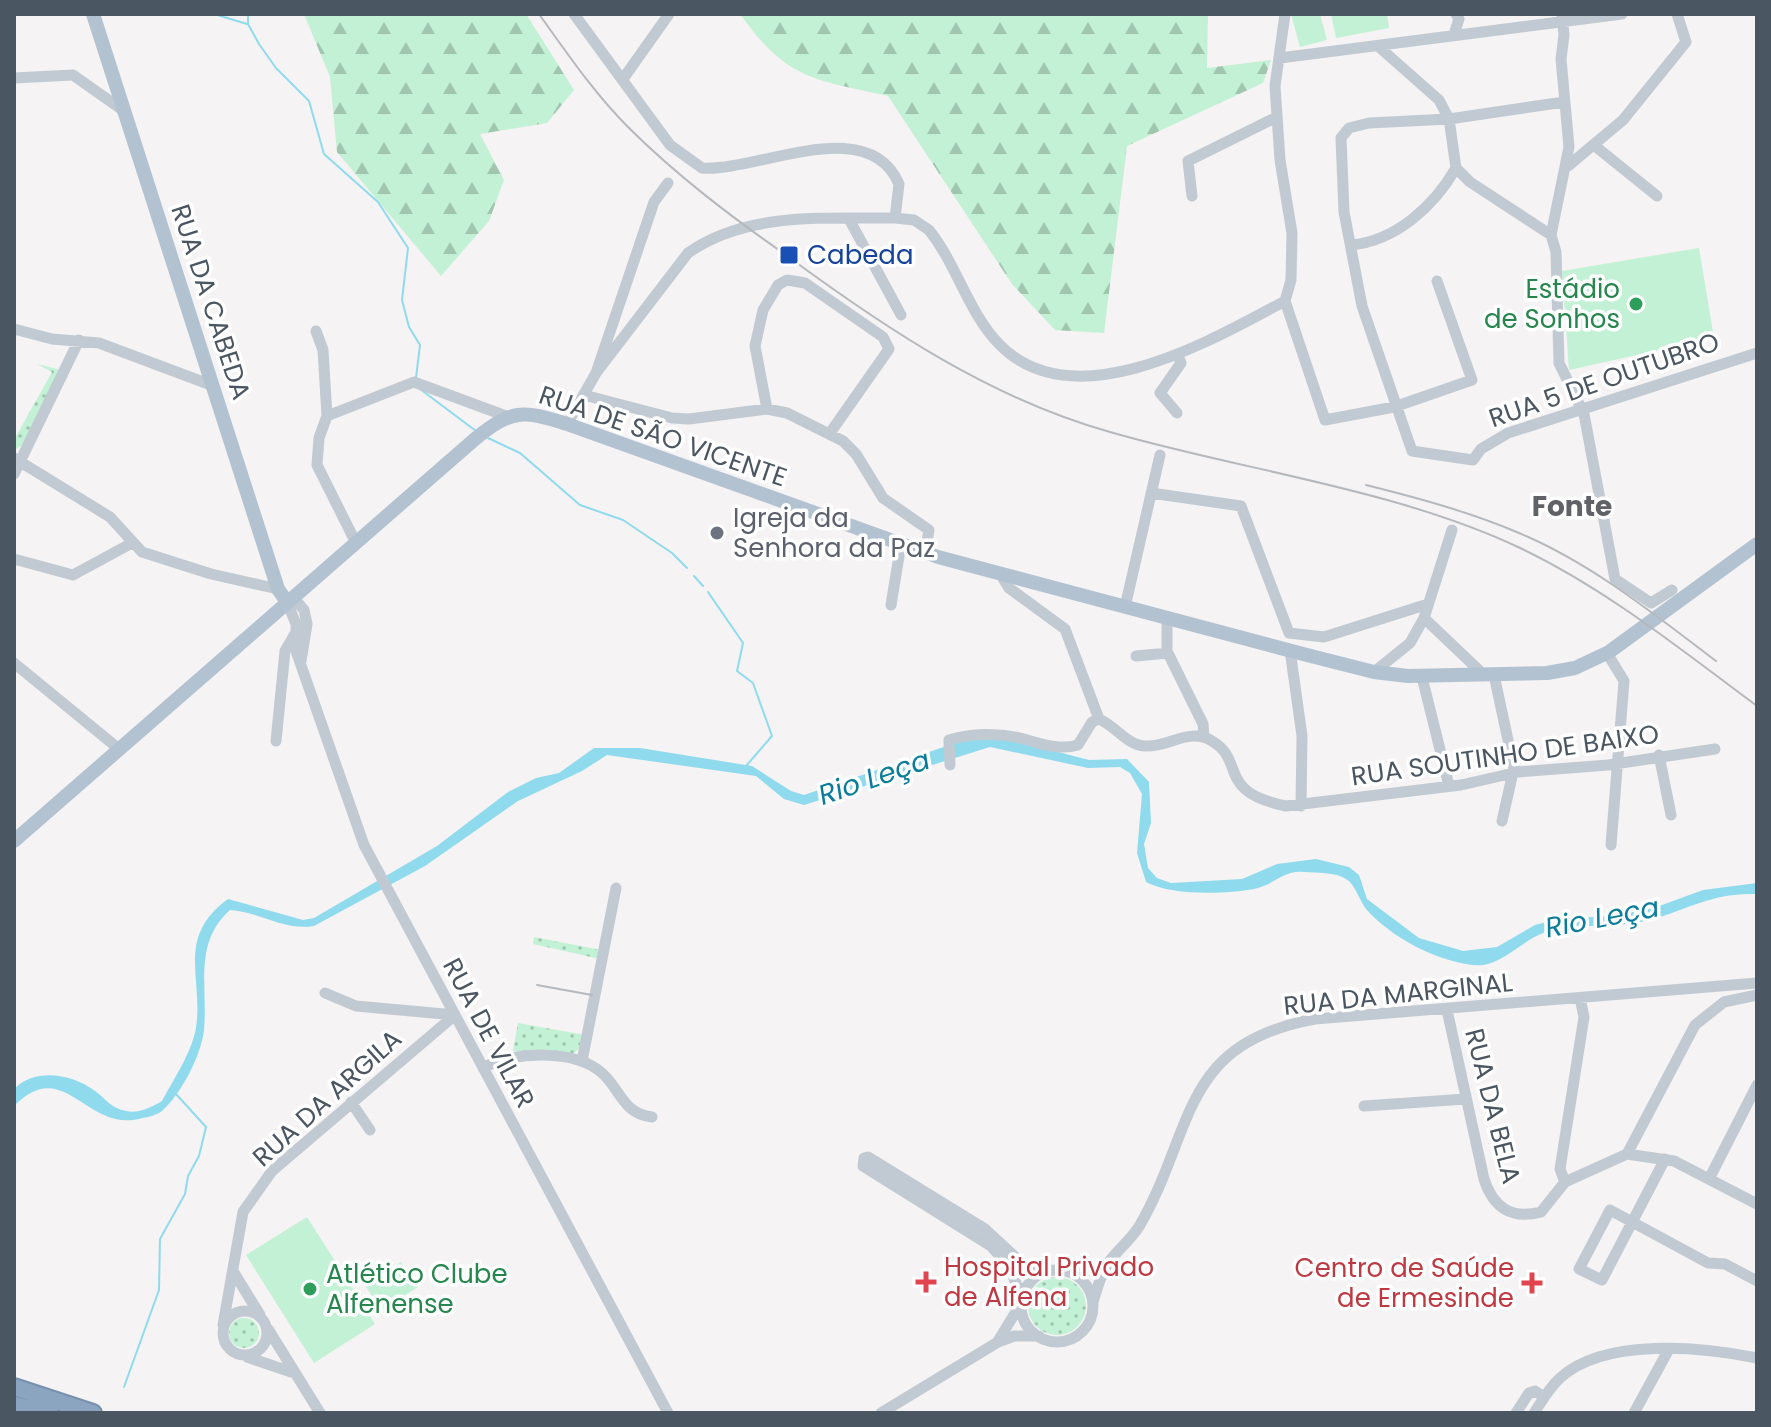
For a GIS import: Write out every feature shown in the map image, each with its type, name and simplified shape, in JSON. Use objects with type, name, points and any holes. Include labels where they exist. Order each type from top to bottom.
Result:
[{"type":"highway","points":[[14,1387],[93,1413]]},
{"type":"highway","points":[[14,1405],[50,1413]]},
{"type":"main road","name":"RUA DA CABEDA","points":[[93,14],[278,589],[287,602]]},
{"type":"main road","name":"RUA DE SÃO VICENTE","points":[[14,841],[480,435],[506,416],[533,413],[567,424],[925,553],[1288,649]]},
{"type":"main road","points":[[1288,649],[1374,672],[1422,677],[1575,668],[1607,653],[1754,552]]},
{"type":"street","points":[[574,14],[670,145],[692,162],[710,168],[775,158],[798,150],[861,151],[894,174],[899,193],[895,218]]},
{"type":"street","points":[[623,79],[669,14]]},
{"type":"street","points":[[1285,14],[1275,86],[1293,256],[1285,301],[1325,420],[1394,407],[1472,380],[1437,281]]},
{"type":"street","points":[[1454,34],[1459,19],[1456,14]]},
{"type":"street","points":[[1515,14],[1517,27]]},
{"type":"street","points":[[1280,58],[1379,47],[1563,18],[1622,14]]},
{"type":"street","points":[[1568,166],[1595,146],[1649,92],[1686,42],[1677,14]]},
{"type":"street","points":[[1563,18],[1561,59],[1568,166],[1551,235],[1556,252],[1559,363],[1584,414],[1615,579],[1651,603],[1672,590]]},
{"type":"street","points":[[1379,47],[1426,86],[1449,119],[1456,168],[1470,182],[1551,235]]},
{"type":"street","points":[[14,78],[73,75],[124,111]]},
{"type":"street","points":[[1394,407],[1362,306],[1340,166],[1344,132],[1369,123],[1449,119],[1564,102]]},
{"type":"street","points":[[1192,196],[1188,161],[1277,117]]},
{"type":"street","points":[[1595,146],[1657,196]]},
{"type":"street","points":[[1351,245],[1371,243],[1404,225],[1423,209],[1456,168]]},
{"type":"street","points":[[596,373],[654,202],[668,183]]},
{"type":"street","points":[[849,219],[901,315]]},
{"type":"street","points":[[567,424],[596,373],[688,253],[705,241],[771,222],[914,220],[929,230],[982,323],[1011,356],[1045,373],[1125,372],[1178,356],[1285,301]]},
{"type":"street","points":[[767,409],[755,346],[763,310],[778,285],[787,280],[805,283],[883,337],[889,349],[830,433]]},
{"type":"street","points":[[14,329],[52,339],[99,343],[211,385]]},
{"type":"street","points":[[316,331],[323,350],[327,416],[319,438],[317,465],[356,543]]},
{"type":"street","points":[[14,474],[17,459],[79,340]]},
{"type":"street","name":"RUA 5 DE OUTUBRO","points":[[1394,407],[1412,451],[1473,460],[1481,449],[1508,433],[1757,353]]},
{"type":"street","points":[[1177,413],[1160,393],[1181,363],[1178,356]]},
{"type":"street","points":[[327,416],[414,382],[506,416]]},
{"type":"street","points":[[584,395],[689,419],[767,409],[787,413],[830,433],[856,454],[883,498],[929,530],[925,553]]},
{"type":"street","points":[[1125,607],[1160,455]]},
{"type":"street","points":[[17,459],[110,517],[129,534],[132,543],[142,552],[278,589]]},
{"type":"street","points":[[1151,493],[1241,506],[1289,633],[1288,649],[1302,736],[1301,806]]},
{"type":"street","points":[[1374,672],[1410,643],[1424,618],[1452,530]]},
{"type":"street","points":[[14,559],[73,575],[132,543]]},
{"type":"street","points":[[891,605],[901,544]]},
{"type":"street","points":[[1001,575],[1009,588],[1065,629],[1099,719],[1135,745],[1204,737],[1203,724],[1168,653],[1167,618]]},
{"type":"street","name":"RUA DE VILAR","points":[[301,661],[306,615],[299,604],[287,602],[296,632],[296,651],[349,807],[379,875],[668,1413]]},
{"type":"street","points":[[1289,633],[1324,637],[1428,604]]},
{"type":"street","points":[[1424,618],[1489,675],[1514,772],[1502,821]]},
{"type":"street","points":[[276,741],[285,651],[296,632]]},
{"type":"street","points":[[1136,656],[1168,653]]},
{"type":"street","points":[[1607,653],[1624,681],[1611,845]]},
{"type":"street","points":[[14,663],[119,749]]},
{"type":"street","points":[[1422,677],[1449,786]]},
{"type":"street","points":[[950,765],[949,740],[1003,735],[1066,749],[1078,745],[1092,722],[1099,719]]},
{"type":"street","name":"RUA SOUTINHO DE BAIXO","points":[[1204,737],[1225,754],[1233,777],[1247,792],[1275,804],[1301,806],[1449,786],[1514,772],[1617,763],[1715,749]]},
{"type":"street","points":[[1659,755],[1671,815]]},
{"type":"street","points":[[582,1061],[616,888]]},
{"type":"street","name":"RUA DA MARGINAL","points":[[1676,989],[1757,976]]},
{"type":"street","name":"RUA DA MARGINAL","points":[[1093,1302],[1109,1262],[1141,1224],[1194,1098],[1208,1076],[1237,1048],[1284,1025],[1757,983]]},
{"type":"street","points":[[325,993],[356,1006],[455,1015]]},
{"type":"street","points":[[1757,995],[1724,1002],[1695,1025],[1627,1154],[1665,1159],[1757,1204]]},
{"type":"street","points":[[1565,1182],[1560,1169],[1584,1017],[1580,998]]},
{"type":"street","name":"RUA DA BELA","points":[[1447,1010],[1484,1179],[1499,1206],[1513,1214],[1541,1212],[1565,1182],[1627,1154]]},
{"type":"street","name":"RUA DA ARGILA","points":[[223,1325],[243,1212],[272,1171],[455,1015]]},
{"type":"street","points":[[483,1068],[517,1054],[582,1061],[604,1074],[633,1112],[652,1117]]},
{"type":"street","points":[[1709,1179],[1752,1108],[1757,1085]]},
{"type":"street","points":[[1364,1106],[1466,1099]]},
{"type":"street","points":[[351,1102],[370,1130]]},
{"type":"street","points":[[1039,1336],[1027,1326],[1022,1300],[1009,1266],[991,1246],[863,1166],[862,1160],[868,1157],[992,1234],[1026,1267],[1071,1273],[1086,1272],[1109,1262]]},
{"type":"street","points":[[1665,1159],[1634,1223],[1602,1280],[1579,1269],[1610,1210],[1634,1223],[1708,1263],[1725,1264],[1757,1281]]},
{"type":"street","points":[[910,1196],[919,1192],[949,1207]]},
{"type":"street","points":[[998,1342],[1032,1280],[1051,1270]]},
{"type":"street","points":[[233,1271],[292,1372],[320,1413]]},
{"type":"street","points":[[881,1413],[998,1342],[1014,1336],[1039,1336],[1058,1341],[1077,1336],[1089,1321],[1093,1302],[1086,1284],[1071,1273]]},
{"type":"street","points":[[264,1322],[244,1310],[231,1315],[223,1325],[226,1346],[238,1354],[292,1372]]},
{"type":"street","points":[[238,1354],[259,1350],[266,1339],[264,1322]]},
{"type":"street","points":[[1634,1413],[1669,1349]]},
{"type":"street","points":[[1534,1413],[1560,1378],[1577,1366],[1640,1351],[1669,1349],[1709,1349],[1757,1358]]},
{"type":"street","points":[[1516,1413],[1529,1393],[1535,1391],[1544,1397]]},
{"type":"green space","points":[[304,14],[526,14],[574,90],[547,123],[480,134],[504,180],[489,221],[441,276],[337,152],[330,77]]},
{"type":"green space","points":[[740,14],[1208,14],[1207,68],[1271,60],[1263,83],[1127,146],[1104,333],[1055,330],[1012,284],[888,96],[804,73],[772,52]]},
{"type":"green space","points":[[1291,14],[1320,14],[1327,40],[1300,47]]},
{"type":"green space","points":[[1331,14],[1387,14],[1389,28],[1336,38]]},
{"type":"green space","name":"Estádio de Sonhos","points":[[1699,248],[1714,338],[1569,370],[1562,271]]},
{"type":"green space","points":[[37,364],[61,370],[23,445],[14,450],[14,440],[52,372]]},
{"type":"green space","points":[[534,937],[601,950],[600,959],[533,944]]},
{"type":"green space","points":[[518,1023],[585,1035],[583,1046],[571,1055],[513,1051]]},
{"type":"green space","name":"Atlético Clube Alfenense","points":[[307,1217],[375,1324],[314,1363],[246,1255]]},
{"type":"green space","points":[[401,1262],[418,1287],[381,1310],[365,1285]]},
{"type":"green space","points":[[1057,1277],[1078,1285],[1086,1306],[1078,1327],[1057,1335],[1036,1327],[1028,1306],[1036,1285]]},
{"type":"green space","points":[[244,1318],[255,1322],[259,1333],[255,1344],[244,1348],[233,1344],[229,1333],[233,1322]]},
{"type":"water","name":"Rio Leça","points":[[1005,738],[1089,760],[1127,759],[1149,782],[1151,823],[1144,844],[1148,868],[1157,878],[1171,883],[1242,879],[1277,864],[1316,859],[1349,867],[1359,875],[1367,899],[1419,938],[1463,951],[1497,947],[1535,925],[1558,919],[1611,916],[1654,908],[1703,890],[1757,883],[1757,894],[1707,900],[1634,923],[1549,931],[1502,958],[1483,965],[1472,965],[1443,958],[1401,938],[1366,909],[1349,881],[1337,875],[1297,872],[1254,889],[1214,893],[1170,890],[1146,882],[1137,853],[1142,794],[1130,773],[1120,767],[1088,768],[990,747],[804,805],[784,799],[756,776],[607,755],[582,771],[518,801],[425,866],[314,926],[292,926],[230,910],[218,923],[207,951],[204,1030],[199,1051],[183,1085],[159,1113],[120,1120],[104,1115],[61,1091],[47,1088],[32,1092],[14,1106],[14,1089],[43,1075],[76,1080],[121,1110],[140,1111],[162,1101],[185,1060],[195,1033],[195,962],[201,930],[211,914],[228,899],[303,920],[314,918],[437,846],[508,792],[536,778],[559,773],[594,748],[640,748],[752,766],[791,791],[804,795],[961,741]]},
{"type":"waterway","points":[[214,14],[247,24]]},
{"type":"waterway","points":[[248,14],[248,24],[259,44],[276,68],[309,101],[324,154],[378,202],[408,248],[402,300],[409,327],[420,345],[416,378]]},
{"type":"waterway","points":[[420,389],[476,431]]},
{"type":"waterway","points":[[488,438],[520,453],[580,505],[623,520],[672,553],[687,568]]},
{"type":"waterway","points":[[694,576],[703,586]]},
{"type":"waterway","points":[[708,592],[743,643],[737,671],[753,683],[772,736],[746,766]]},
{"type":"waterway","points":[[124,1387],[159,1290],[160,1239],[185,1194],[188,1176],[199,1156],[206,1127],[176,1094]]},
{"type":"railway","points":[[539,14],[604,100],[666,163],[827,285],[942,360],[1024,401],[1110,432],[1369,495],[1471,527],[1550,563],[1612,600],[1757,706]]},
{"type":"railway","points":[[1366,485],[1463,512],[1546,545],[1597,574],[1716,661]]},
{"type":"railway","points":[[537,985],[592,995]]},
{"type":"place","name":"Cabeda","points":[[789,255]]},
{"type":"place","name":"Estádio de Sonhos","points":[[1636,304]]},
{"type":"place","name":"Igreja da Senhora da Paz","points":[[717,533]]},
{"type":"place","name":"Hospital Privado de Alfena","points":[[926,1282]]},
{"type":"place","name":"Centro de Saúde de Ermesinde","points":[[1532,1283]]},
{"type":"place","name":"Atlético Clube Alfenense","points":[[310,1289]]},
{"type":"district","name":"Fonte","points":[[1572,506]]}]
